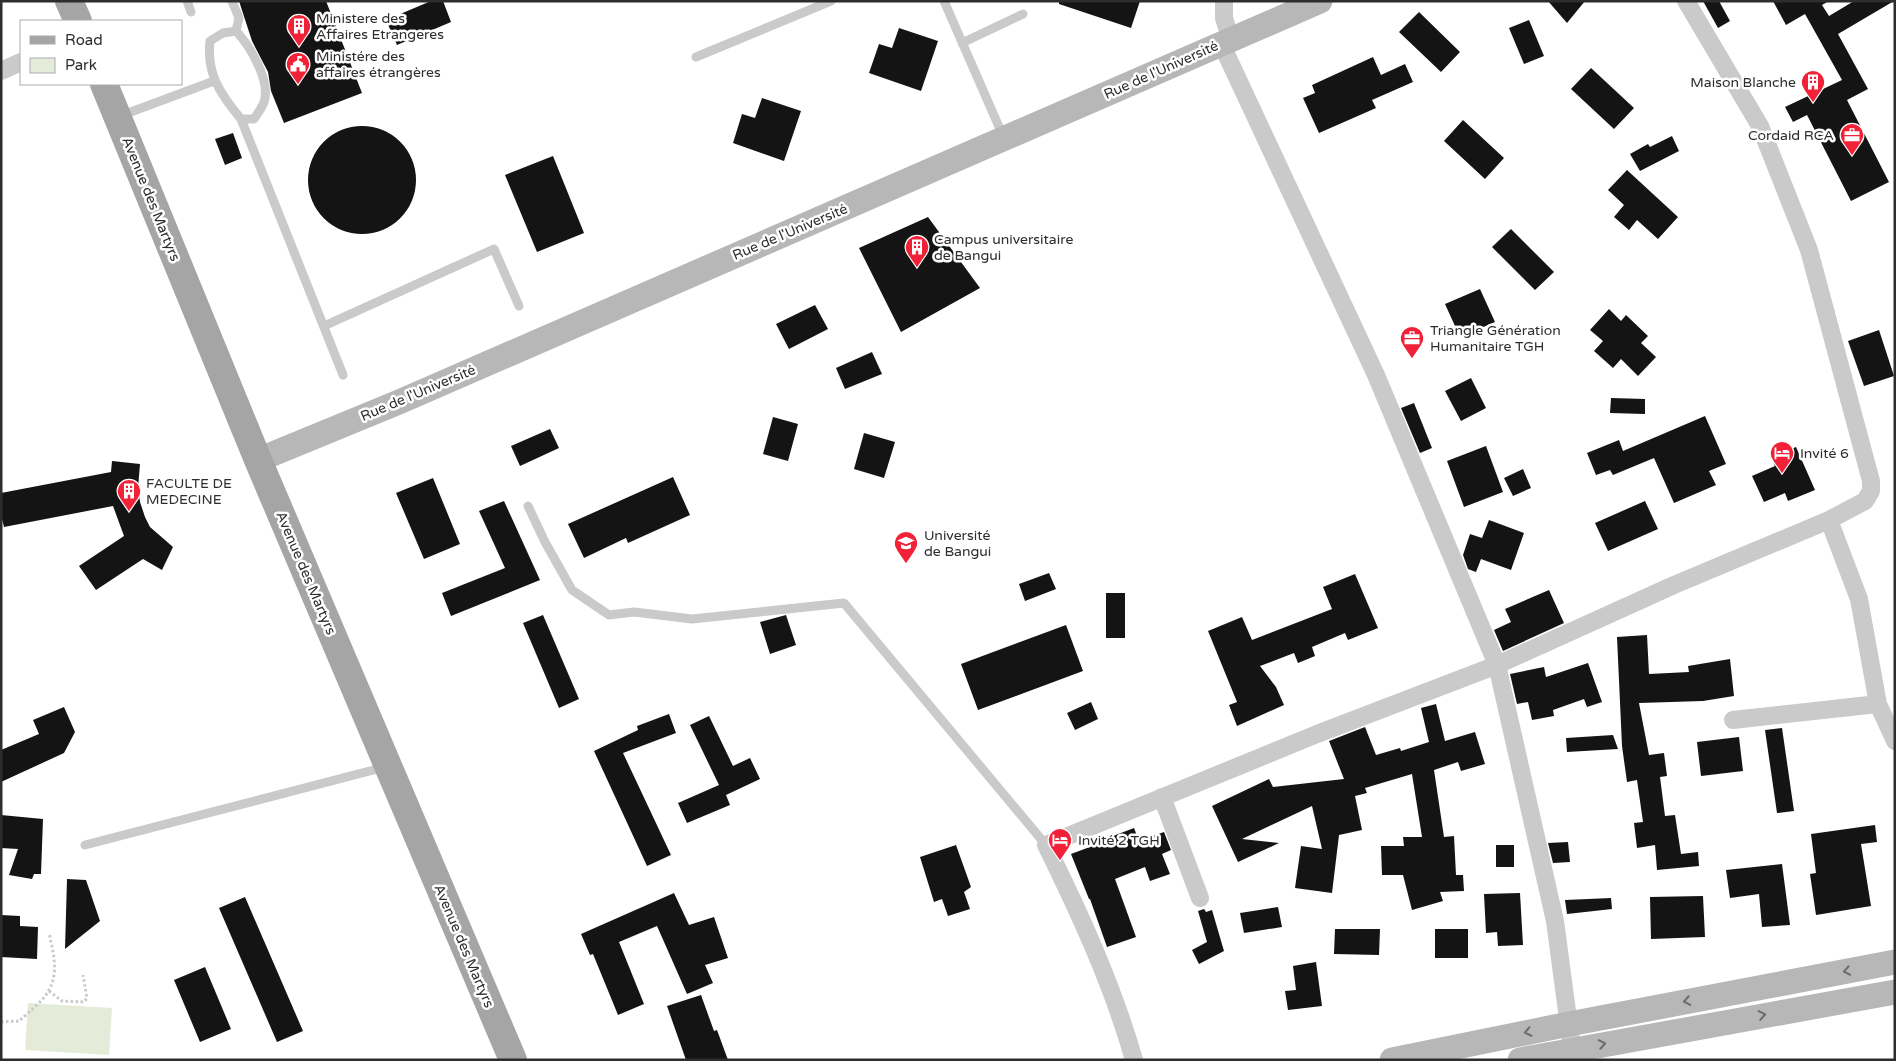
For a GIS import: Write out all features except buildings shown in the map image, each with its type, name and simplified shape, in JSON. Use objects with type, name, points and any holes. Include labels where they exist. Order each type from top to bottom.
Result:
[{"type":"main road","points":[[69,1],[78,20]]},
{"type":"main road","name":"Avenue des Martyrs","points":[[104,85],[258,460],[513,1060]]},
{"type":"street","points":[[1224,1],[1226,42],[1370,360],[1497,665],[1555,921],[1572,1049]]},
{"type":"street","name":"Rue de l'Université","points":[[258,460],[417,394],[1320,1]]},
{"type":"street","points":[[1134,1060],[1123,1021],[1103,970],[1046,845],[1162,797],[1497,665],[1674,585],[1829,520],[1865,501],[1871,491],[1871,481],[1809,250],[1760,126],[1686,1]]},
{"type":"street","points":[[1,71],[20,62]]},
{"type":"street","points":[[1829,520],[1859,599],[1878,704],[1895,741]]},
{"type":"street","points":[[1733,720],[1878,704]]},
{"type":"street","points":[[1162,797],[1200,898]]},
{"type":"street","points":[[1392,1060],[1895,962]]},
{"type":"street","points":[[1520,1060],[1572,1049],[1895,992]]},
{"type":"lane","points":[[187,1],[191,12]]},
{"type":"lane","points":[[232,1],[239,18],[236,31]]},
{"type":"lane","points":[[696,57],[831,1]]},
{"type":"lane","points":[[944,1],[1004,139]]},
{"type":"lane","points":[[962,43],[1023,14]]},
{"type":"lane","points":[[236,31],[223,33],[210,41],[208,51],[214,81],[227,102],[241,119],[343,375]]},
{"type":"lane","points":[[236,31],[246,42],[266,84],[264,102],[254,119],[241,119]]},
{"type":"lane","points":[[117,117],[214,81]]},
{"type":"lane","points":[[324,326],[494,249],[519,306]]},
{"type":"lane","points":[[528,506],[545,542],[572,590],[609,615],[634,612],[692,619],[844,602],[1046,845]]},
{"type":"lane","points":[[94,842],[104,840],[113,838],[123,835],[161,825],[170,823],[180,820],[190,818],[199,816],[247,804],[331,782],[189,818],[170,823],[160,826],[142,830],[132,833],[113,838],[104,840],[94,842],[85,845],[388,766]]},
{"type":"path","points":[[1,1022],[19,1021],[49,991],[54,972],[54,954],[49,933]]},
{"type":"path","points":[[49,991],[62,1001],[84,1002],[87,998],[83,976]]},
{"type":"green space","points":[[28,1003],[112,1008],[109,1055],[25,1050]]},
{"type":"place","name":"Ministere des Affaires Etrangeres","points":[[299,47]]},
{"type":"place","name":"Ministére des affaires étrangères","points":[[298,85]]},
{"type":"place","name":"Maison Blanche","points":[[1813,103]]},
{"type":"place","name":"Cordaid RCA","points":[[1852,156]]},
{"type":"place","name":"Campus universitaire de Bangui","points":[[917,268]]},
{"type":"place","name":"Triangle Génération Humanitaire TGH","points":[[1412,359]]},
{"type":"place","name":"Invité 6","points":[[1782,474]]},
{"type":"place","name":"FACULTE DE MEDECINE","points":[[129,512]]},
{"type":"place","name":"Université de Bangui","points":[[906,564]]},
{"type":"place","name":"Invité 2 TGH","points":[[1060,861]]}]
